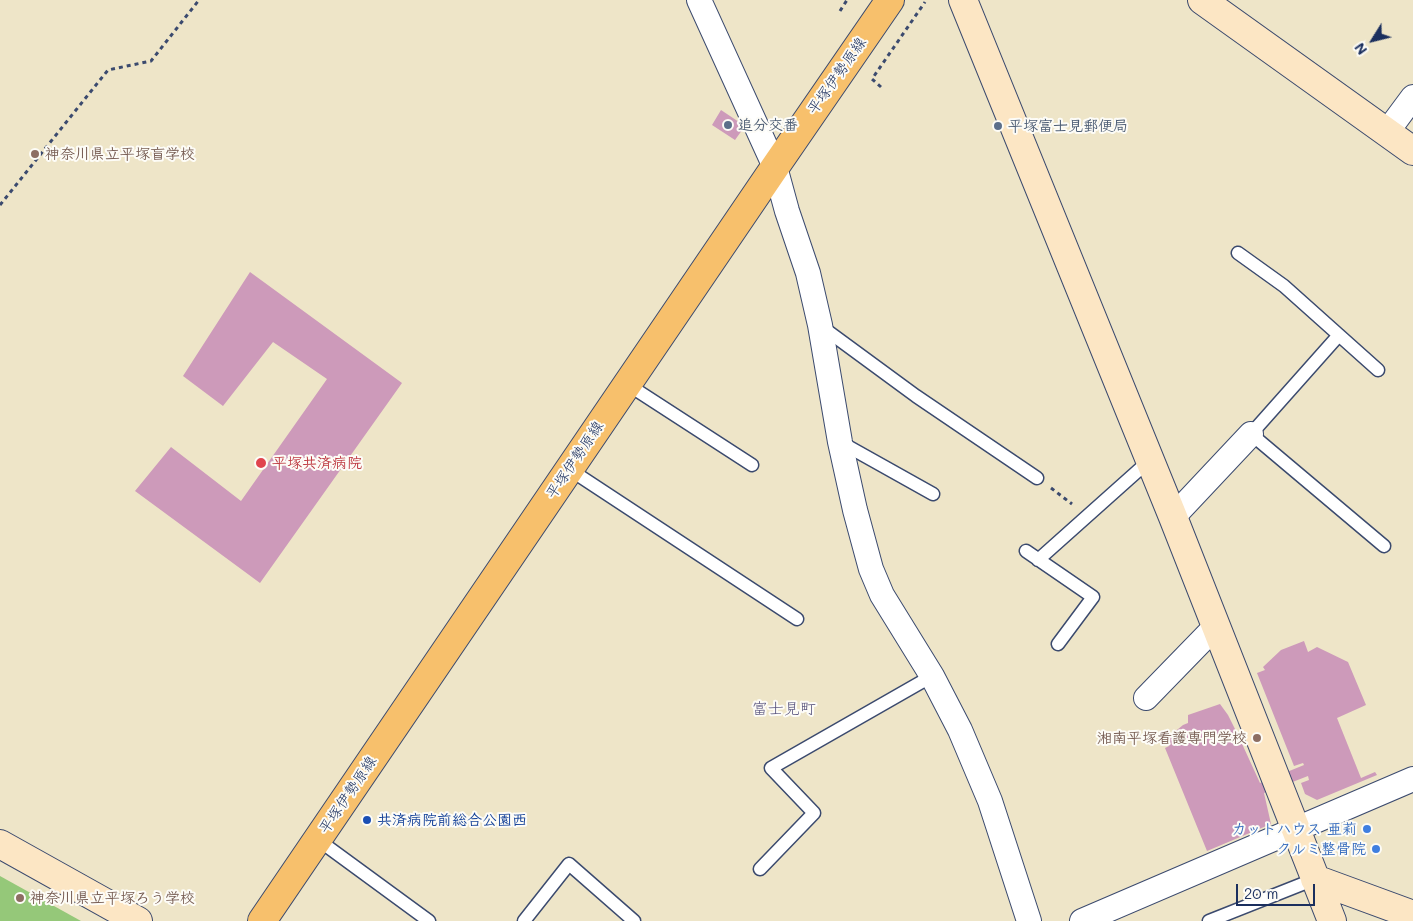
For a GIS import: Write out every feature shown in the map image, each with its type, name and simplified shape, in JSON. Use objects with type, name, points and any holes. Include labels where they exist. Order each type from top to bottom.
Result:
[{"type":"main road","name":"平塚伊勢原線","points":[[262,921],[884,4]]},
{"type":"street","points":[[698,0],[774,166],[808,273],[820,325],[840,442],[855,510],[872,569],[882,595],[932,676],[960,730],[990,801],[1029,921]]},
{"type":"street","points":[[964,0],[1174,517],[1332,921]]},
{"type":"street","points":[[1202,0],[1413,151]]},
{"type":"street","points":[[1386,132],[1413,97]]},
{"type":"street","points":[[1174,517],[1251,434]]},
{"type":"street","points":[[1146,698],[1216,626]]},
{"type":"street","points":[[1082,921],[1413,779]]},
{"type":"street","points":[[0,844],[138,921]]},
{"type":"street","points":[[1315,879],[1413,915]]},
{"type":"lane","points":[[1238,252],[1284,286],[1378,370]]},
{"type":"lane","points":[[820,325],[916,396],[1037,478]]},
{"type":"lane","points":[[1339,335],[1251,434],[1384,546]]},
{"type":"lane","points":[[627,384],[752,465]]},
{"type":"lane","points":[[840,442],[933,494]]},
{"type":"lane","points":[[1038,560],[1150,460]]},
{"type":"lane","points":[[569,469],[797,619]]},
{"type":"lane","points":[[1026,551],[1092,597],[1058,644]]},
{"type":"lane","points":[[760,869],[814,813],[771,768],[932,676]]},
{"type":"lane","points":[[317,839],[429,921]]},
{"type":"lane","points":[[524,921],[569,864],[634,921]]},
{"type":"lane","points":[[1209,921],[1315,879]]},
{"type":"path","points":[[0,205],[108,70],[150,61],[199,0]]},
{"type":"path","points":[[840,11],[847,0]]},
{"type":"path","points":[[881,87],[872,79],[925,2]]},
{"type":"path","points":[[1037,478],[1088,516]]},
{"type":"green space","name":"神奈川県立平塚ろう学校","points":[[0,876],[81,921],[0,921]]},
{"type":"building","name":"追分交番","points":[[721,110],[745,126],[735,140],[712,125]]},
{"type":"building","points":[[250,272],[402,383],[260,583],[135,491],[171,447],[241,501],[327,379],[273,342],[223,406],[183,376]]},
{"type":"building","name":"湘南平塚看護専門学校","points":[[1304,641],[1308,652],[1317,647],[1348,662],[1366,705],[1337,718],[1361,778],[1375,772],[1377,775],[1317,800],[1305,794],[1301,783],[1309,780],[1308,776],[1264,793],[1271,824],[1207,851],[1165,748],[1169,746],[1166,739],[1188,723],[1188,715],[1220,704],[1228,715],[1260,783],[1304,765],[1303,763],[1294,766],[1257,673],[1265,670],[1263,667],[1281,650]]},
{"type":"place","name":"追分交番","points":[[728,125]]},
{"type":"place","name":"平塚富士見郵便局","points":[[998,126]]},
{"type":"place","name":"神奈川県立平塚盲学校","points":[[35,154]]},
{"type":"place","name":"平塚共済病院","points":[[261,463]]},
{"type":"place","name":"湘南平塚看護専門学校","points":[[1257,738]]},
{"type":"place","name":"共済病院前総合公園西","points":[[367,820]]},
{"type":"place","name":"カットハウス 亜莉","points":[[1367,829]]},
{"type":"place","name":"クルミ整骨院","points":[[1376,849]]},
{"type":"place","name":"神奈川県立平塚ろう学校","points":[[20,898]]},
{"type":"district","name":"富士見町","points":[[784,709]]}]
